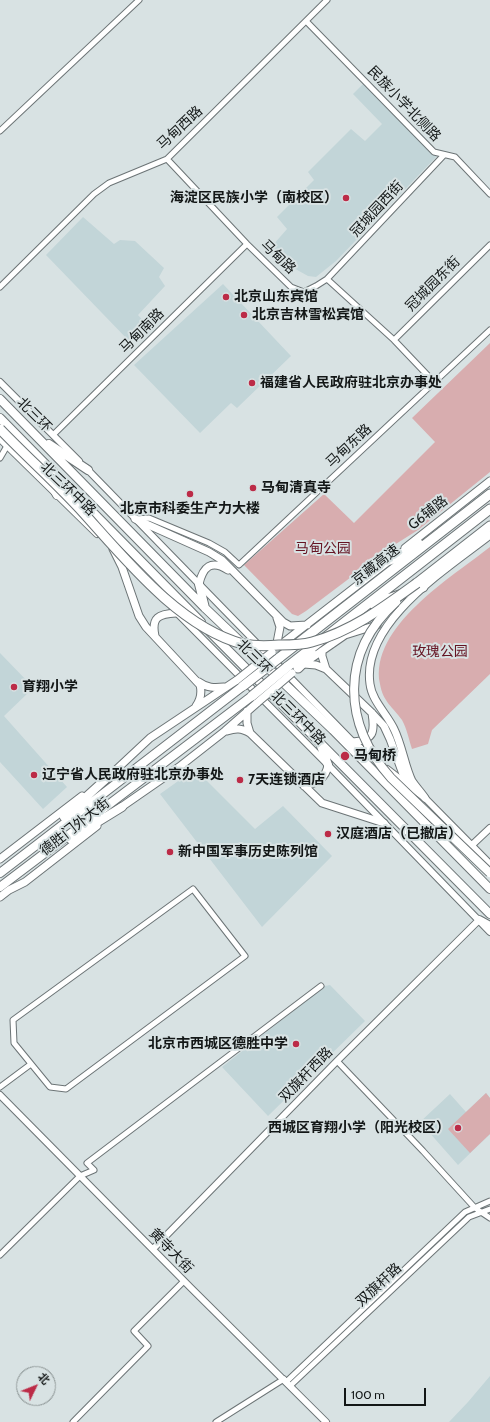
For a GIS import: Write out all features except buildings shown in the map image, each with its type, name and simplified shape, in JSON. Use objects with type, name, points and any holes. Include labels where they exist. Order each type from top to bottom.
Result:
[{"type":"highway","name":"北三环","points":[[0,399],[205,608],[333,730],[490,889]]},
{"type":"highway","name":"北三环","points":[[0,418],[490,914]]},
{"type":"highway","points":[[0,429],[156,590],[192,620],[227,639],[245,644],[270,646],[310,642],[331,636],[364,620],[420,585]]},
{"type":"highway","points":[[35,435],[88,470]]},
{"type":"highway","points":[[35,453],[57,495]]},
{"type":"highway","name":"京藏高速","points":[[276,653],[445,530],[490,494]]},
{"type":"highway","name":"京藏高速","points":[[295,668],[366,606],[490,509]]},
{"type":"highway","points":[[490,526],[486,534],[384,612],[370,630],[359,660],[354,682],[356,713],[370,749],[381,767],[490,873]]},
{"type":"highway","points":[[390,560],[445,530]]},
{"type":"highway","points":[[199,584],[205,608]]},
{"type":"highway","points":[[366,606],[420,585]]},
{"type":"highway","points":[[176,613],[198,620]]},
{"type":"highway","points":[[240,683],[276,653]]},
{"type":"highway","points":[[255,699],[295,668]]},
{"type":"highway","name":"德胜门外大街","points":[[0,873],[240,683]]},
{"type":"highway","name":"德胜门外大街","points":[[0,887],[29,864],[255,699]]},
{"type":"highway","points":[[333,730],[352,742]]},
{"type":"highway","points":[[320,743],[328,765]]},
{"type":"highway","points":[[21,856],[107,778]]},
{"type":"highway","points":[[29,864],[122,807]]},
{"type":"highway","points":[[479,920],[490,926]]},
{"type":"main road","name":"G6辅路","points":[[276,653],[307,625],[490,481]]},
{"type":"main road","points":[[135,519],[209,552],[222,560],[276,617],[290,626],[307,625]]},
{"type":"main road","points":[[113,549],[122,567],[139,616],[146,627],[196,679],[205,686],[212,688],[227,687]]},
{"type":"main road","points":[[199,584],[203,571],[214,564],[222,566],[238,577]]},
{"type":"main road","points":[[420,585],[389,622],[382,634],[372,658],[369,672],[370,685],[374,697],[396,732],[412,780],[425,798]]},
{"type":"main road","points":[[155,636],[153,628],[155,620],[159,616],[176,613]]},
{"type":"main road","points":[[276,617],[280,627],[276,653]]},
{"type":"main road","points":[[295,668],[345,635],[389,622]]},
{"type":"main road","points":[[322,651],[326,669]]},
{"type":"main road","points":[[295,668],[316,665],[326,669],[372,713],[384,726],[407,785]]},
{"type":"main road","points":[[193,709],[201,696],[202,690],[196,679]]},
{"type":"main road","name":"德胜门外大街","points":[[0,859],[107,778],[150,738],[227,687],[240,683]]},
{"type":"main road","name":"德胜门外大街","points":[[0,897],[9,890],[25,882],[122,807],[179,767],[225,732],[248,711],[255,699]]},
{"type":"main road","points":[[248,711],[247,723],[250,733]]},
{"type":"main road","points":[[352,742],[362,741],[372,734],[374,726],[372,713]]},
{"type":"main road","points":[[225,732],[236,728],[243,729],[250,733],[322,804],[384,823]]},
{"type":"main road","points":[[304,786],[319,781],[327,771],[328,765]]},
{"type":"street","points":[[0,131],[139,0]]},
{"type":"street","name":"马甸西路","points":[[0,287],[94,194],[109,183],[167,159],[327,0]]},
{"type":"street","name":"民族小学北侧路","points":[[306,21],[434,152],[455,157],[490,194]]},
{"type":"street","name":"冠城园西街","points":[[327,279],[444,155]]},
{"type":"street","name":"马甸路","points":[[167,159],[247,244],[291,287],[304,292],[327,279]]},
{"type":"street","name":"马甸南路","points":[[53,435],[247,244]]},
{"type":"street","name":"冠城园东街","points":[[394,340],[490,245]]},
{"type":"street","points":[[327,279],[394,340],[434,382]]},
{"type":"street","name":"马甸东路","points":[[135,519],[150,518],[209,543],[226,552],[239,565],[490,330]]},
{"type":"street","name":"北三环中路","points":[[0,382],[88,470],[352,742],[425,798],[490,864]]},
{"type":"street","name":"北三环中路","points":[[0,439],[113,549],[328,765],[490,932]]},
{"type":"street","points":[[0,458],[7,446]]},
{"type":"street","points":[[472,845],[490,828]]},
{"type":"street","points":[[193,889],[246,956],[66,1089],[50,1087],[30,1064],[14,1043],[13,1020],[193,889]]},
{"type":"street","name":"双旗杆西路","points":[[153,1249],[337,1061],[479,920]]},
{"type":"street","points":[[0,1255],[80,1176],[94,1170],[87,1163],[322,986]]},
{"type":"street","points":[[337,1061],[424,1151],[475,1208],[490,1218]]},
{"type":"street","points":[[0,1087],[30,1064]]},
{"type":"street","name":"黄寺大街","points":[[0,1095],[326,1422]]},
{"type":"street","points":[[216,1422],[287,1382],[465,1212],[490,1201]]},
{"type":"street","name":"双旗杆路","points":[[287,1382],[469,1217],[490,1209]]},
{"type":"street","points":[[73,1422],[148,1346],[134,1331],[184,1281]]},
{"type":"shaded area","name":"海淀区民族小学（南校区）","points":[[364,83],[437,156],[336,261],[316,277],[308,276],[273,254],[273,245],[287,229],[277,217],[314,180],[308,172],[351,129],[365,141],[382,124],[353,94]]},
{"type":"shaded area","points":[[83,217],[114,244],[120,240],[135,241],[164,268],[159,277],[165,286],[138,315],[148,326],[130,342],[46,255]]},
{"type":"shaded area","points":[[223,284],[291,356],[237,408],[231,403],[200,433],[134,365]]},
{"type":"shaded area","name":"辽宁省人民政府驻北京办事处","points":[[0,653],[31,685],[25,690],[28,693],[4,716],[67,787],[43,809],[0,762]]},
{"type":"shaded area","points":[[195,769],[255,829],[283,806],[332,856],[262,927],[160,794]]},
{"type":"shaded area","name":"北京市西城区德胜中学","points":[[330,985],[365,1021],[268,1116],[222,1067],[325,986]]},
{"type":"shaded area","name":"西城区育翔小学（阳光校区）","points":[[486,1093],[490,1098],[490,1134],[458,1165],[420,1122],[450,1094],[466,1112]]},
{"type":"shaded area","points":[[490,1376],[490,1422],[449,1422],[468,1402]]},
{"type":"green space","name":"马甸公园","points":[[490,343],[490,472],[418,530],[391,547],[306,611],[298,616],[292,614],[244,565],[324,494],[354,523],[435,442],[412,418]]},
{"type":"green space","name":"玫瑰公园","points":[[490,547],[490,674],[432,730],[428,744],[412,749],[402,720],[386,700],[381,690],[380,663],[387,643],[400,624],[417,605],[455,573]]},
{"type":"green space","points":[[486,1093],[490,1098],[490,1134],[470,1153],[448,1129]]},
{"type":"place","name":"海淀区民族小学（南校区）","points":[[346,198]]},
{"type":"place","name":"北京山东宾馆","points":[[226,297]]},
{"type":"place","name":"北京吉林雪松宾馆","points":[[244,315]]},
{"type":"place","name":"福建省人民政府驻北京办事处","points":[[252,383]]},
{"type":"place","name":"马甸清真寺","points":[[253,488]]},
{"type":"place","name":"北京市科委生产力大楼","points":[[190,494]]},
{"type":"place","name":"育翔小学","points":[[14,687]]},
{"type":"place","name":"马甸桥","points":[[345,756]]},
{"type":"place","name":"辽宁省人民政府驻北京办事处","points":[[34,775]]},
{"type":"place","name":"7天连锁酒店","points":[[240,780]]},
{"type":"place","name":"汉庭酒店（已撤店）","points":[[328,834]]},
{"type":"place","name":"新中国军事历史陈列馆","points":[[170,852]]},
{"type":"place","name":"北京市西城区德胜中学","points":[[296,1044]]},
{"type":"place","name":"西城区育翔小学（阳光校区）","points":[[458,1128]]}]
